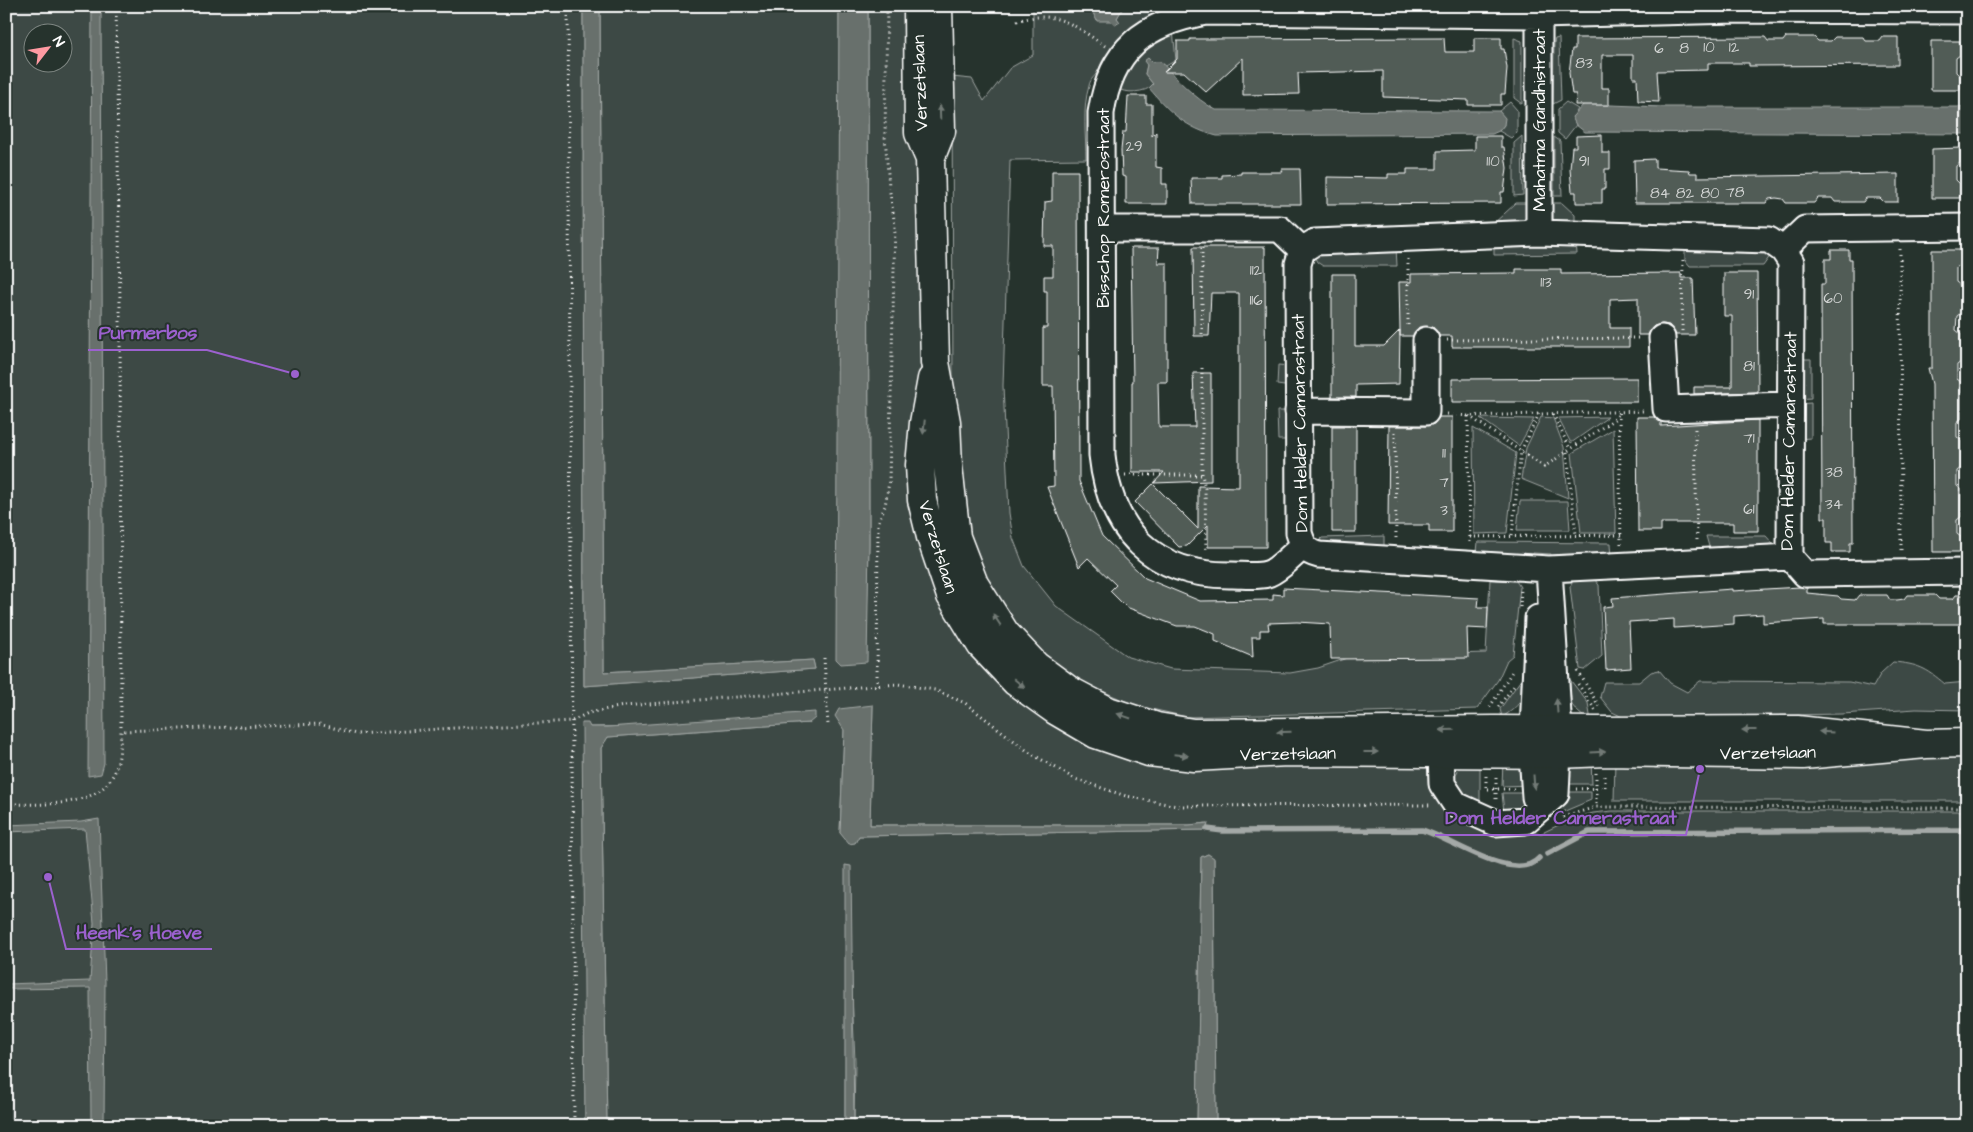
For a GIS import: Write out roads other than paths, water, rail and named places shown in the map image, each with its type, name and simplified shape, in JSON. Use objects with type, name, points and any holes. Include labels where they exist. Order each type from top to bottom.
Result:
[{"type":"main road","name":"Verzetslaan","points":[[918,6],[919,133],[930,159],[935,362],[946,422],[948,466],[956,537],[974,584],[1005,633],[1036,666],[1070,691],[1108,711],[1157,727],[1193,733],[1491,742],[1600,743],[1803,755],[1926,744],[1967,743]]},
{"type":"main road","name":"Verzetslaan","points":[[930,159],[941,131],[938,6]]},
{"type":"main road","name":"Verzetslaan","points":[[935,362],[924,423],[920,465],[922,500],[931,537],[950,596],[981,645],[1016,682],[1055,710],[1096,734],[1149,752],[1194,756],[1287,752],[1441,752],[1491,742]]},
{"type":"street","name":"Bisschop Romerostraat","points":[[1303,546],[1268,574],[1210,575],[1189,571],[1143,548],[1127,529],[1112,505],[1104,476],[1102,455],[1101,113],[1105,89],[1114,67],[1127,49],[1156,26],[1179,16],[1238,9],[1539,10],[1736,8],[1967,11]]},
{"type":"street","name":"Mahatma Gandhistraat","points":[[1539,10],[1539,233]]},
{"type":"street","points":[[1102,229],[1280,229],[1302,250],[1315,242],[1539,233],[1769,240],[1783,250],[1805,229],[1967,227]]},
{"type":"street","name":"Dom Helder Camarastraat","points":[[1302,250],[1298,264],[1298,411],[1299,534],[1303,546],[1309,553],[1319,555],[1538,568],[1790,557],[1791,262],[1783,250]]},
{"type":"street","points":[[1662,338],[1666,409],[1790,405]]},
{"type":"street","points":[[1298,411],[1426,412],[1426,340]]},
{"type":"street","points":[[1790,557],[1805,574],[1967,572]]},
{"type":"street","points":[[1441,752],[1442,784],[1456,805],[1496,823],[1525,821],[1550,814],[1535,797],[1546,743],[1538,568]]},
{"type":"waterway","points":[[1207,829],[1223,831],[1422,830],[1499,863],[1514,866],[1528,865],[1539,858]]},
{"type":"waterway","points":[[1547,854],[1589,832],[1964,830],[1967,834]]},
{"type":"place","name":"Purmerbos","points":[[295,374]]},
{"type":"place","name":"Dom Helder Camerastraat","points":[[1700,769]]},
{"type":"place","name":"Heenk's Hoeve","points":[[48,877]]}]
